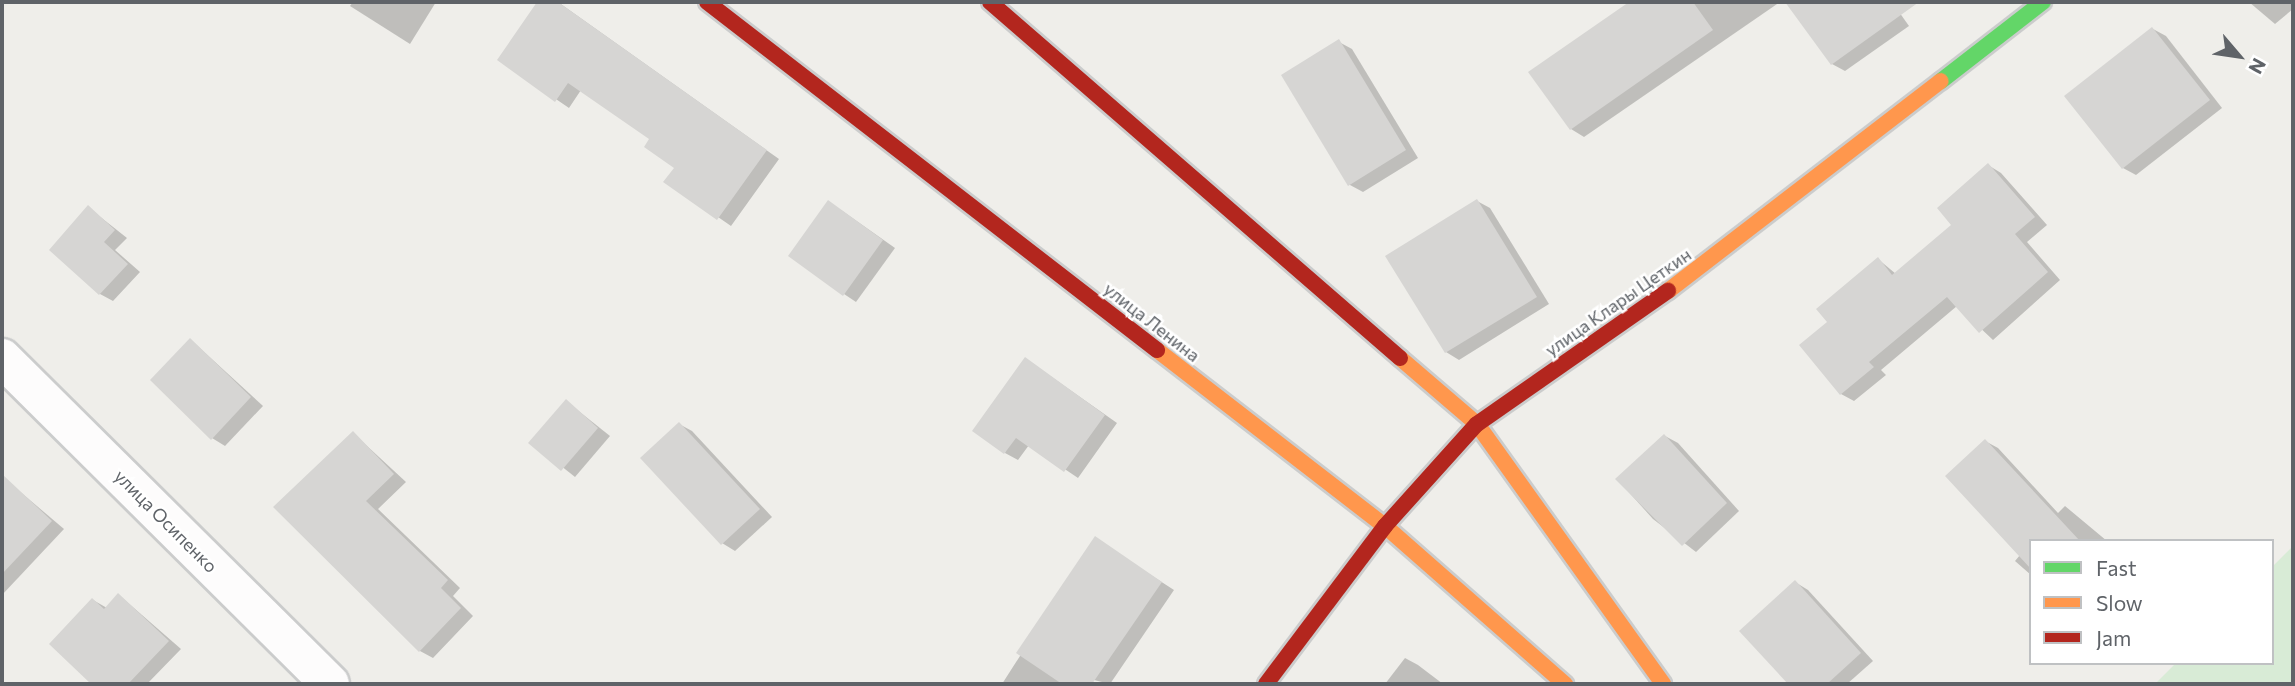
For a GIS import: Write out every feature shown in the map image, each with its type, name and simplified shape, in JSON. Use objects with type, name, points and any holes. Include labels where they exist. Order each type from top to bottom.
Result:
[{"type":"main road","name":"улица Ленина","points":[[707,2],[1385,526],[1565,684]]},
{"type":"main road","points":[[990,2],[1477,424],[1663,684]]},
{"type":"main road","name":"улица Клары Цеткин","points":[[1266,684],[1385,526],[1477,424],[1704,266],[2042,2]]},
{"type":"street","name":"улица Осипенко","points":[[2,358],[330,684]]},
{"type":"green space","points":[[2293,546],[2293,684],[2155,684],[2174,665],[2274,665],[2274,565]]},
{"type":"building","points":[[537,2],[558,2],[767,150],[717,220],[663,182],[674,168],[644,147],[649,139],[568,83],[555,102],[497,60]]},
{"type":"building","points":[[1629,2],[1693,2],[1713,30],[1570,130],[1528,72]]},
{"type":"building","points":[[1785,2],[1919,2],[1831,65]]},
{"type":"building","points":[[2152,27],[2210,100],[2122,169],[2064,96]]},
{"type":"building","points":[[1339,39],[1406,150],[1348,186],[1281,75]]},
{"type":"building","points":[[1988,163],[2035,217],[2015,234],[2048,272],[1979,333],[1947,297],[1869,362],[1874,367],[1840,395],[1799,345],[1827,322],[1816,309],[1878,257],[1892,275],[1951,225],[1937,208]]},
{"type":"building","points":[[1477,199],[1537,297],[1445,353],[1385,256]]},
{"type":"building","points":[[828,200],[883,240],[843,296],[788,256]]},
{"type":"building","points":[[88,205],[115,230],[104,242],[128,264],[99,295],[49,250]]},
{"type":"building","points":[[190,338],[251,397],[211,440],[150,380]]},
{"type":"building","points":[[1025,357],[1105,415],[1064,472],[1016,438],[1004,454],[972,431]]},
{"type":"building","points":[[566,399],[598,428],[561,471],[528,443]]},
{"type":"building","points":[[679,422],[760,509],[721,545],[640,458]]},
{"type":"building","points":[[353,431],[394,474],[366,501],[448,580],[441,588],[461,608],[419,652],[273,507]]},
{"type":"building","points":[[1664,434],[1727,503],[1682,546],[1615,479]]},
{"type":"building","points":[[1985,439],[2078,539],[2029,539],[2029,567],[1945,476]]},
{"type":"building","points":[[2,474],[52,521],[2,574]]},
{"type":"building","points":[[1095,536],[1162,582],[1092,684],[1062,684],[1016,653]]},
{"type":"building","points":[[1795,580],[1861,653],[1827,684],[1788,684],[1739,631]]},
{"type":"building","points":[[118,593],[169,641],[128,684],[91,684],[49,644],[92,598],[104,609]]},
{"type":"traffic: fast","points":[[1941,81],[2043,2]]},
{"type":"traffic: slow","points":[[1668,291],[1941,81]]},
{"type":"traffic: slow","points":[[1157,350],[1385,526],[1565,684]]},
{"type":"traffic: slow","points":[[1400,358],[1477,424],[1663,684]]},
{"type":"traffic: jam","points":[[707,2],[1157,350]]},
{"type":"traffic: jam","points":[[990,2],[1400,358]]},
{"type":"traffic: jam","points":[[1266,684],[1385,526],[1477,424],[1668,291]]}]
